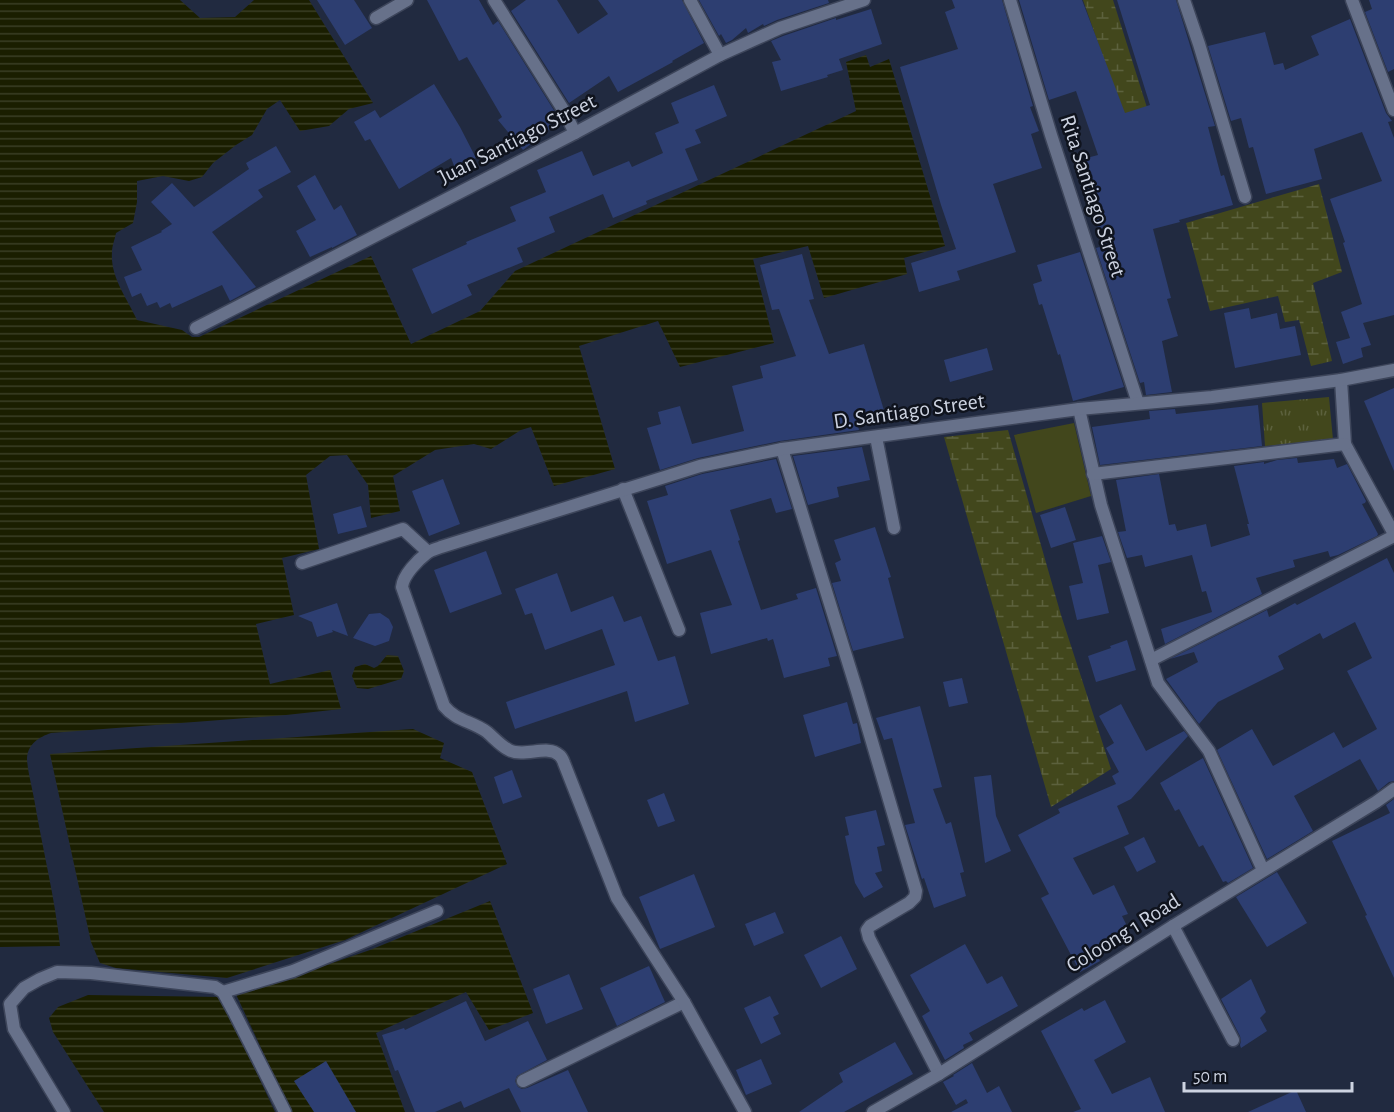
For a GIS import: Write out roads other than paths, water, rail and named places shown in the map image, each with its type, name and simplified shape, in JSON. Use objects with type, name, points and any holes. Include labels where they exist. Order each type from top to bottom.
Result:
[{"type":"street","points":[[376,18],[407,0]]},
{"type":"street","points":[[494,0],[564,111],[575,133]]},
{"type":"street","points":[[690,0],[720,55]]},
{"type":"street","name":"Juan Santiago Street","points":[[196,328],[575,133],[720,55],[780,28],[864,0]]},
{"type":"street","name":"Rita Santiago Street","points":[[1010,0],[1138,403]]},
{"type":"street","points":[[1184,0],[1245,196]]},
{"type":"street","points":[[1352,0],[1394,110]]},
{"type":"street","name":"D. Santiago Street","points":[[428,552],[700,466],[782,449],[1079,409],[1212,397],[1341,380],[1394,370]]},
{"type":"street","points":[[1151,660],[1394,535],[1345,444],[1341,380]]},
{"type":"street","points":[[1079,409],[1101,505],[1158,683],[1209,751],[1263,870]]},
{"type":"street","points":[[876,436],[894,528]]},
{"type":"street","points":[[1093,474],[1345,444]]},
{"type":"street","points":[[782,449],[916,891],[915,897],[909,903],[870,926],[867,930],[869,938],[939,1074]]},
{"type":"street","points":[[623,489],[679,630]]},
{"type":"street","points":[[302,562],[403,529],[428,552],[406,575],[402,587],[444,706],[456,718],[485,731],[509,750],[521,753],[549,750],[559,754],[617,898],[684,1002],[744,1112]]},
{"type":"street","name":"Coloong 1 Road","points":[[873,1112],[939,1074],[1394,789]]},
{"type":"street","points":[[223,992],[293,970],[437,911]]},
{"type":"street","points":[[1173,926],[1233,1040]]},
{"type":"street","points":[[64,1112],[14,1029],[10,1004],[24,988],[57,972],[215,987],[223,992],[285,1112]]},
{"type":"street","points":[[523,1081],[684,1002]]}]
